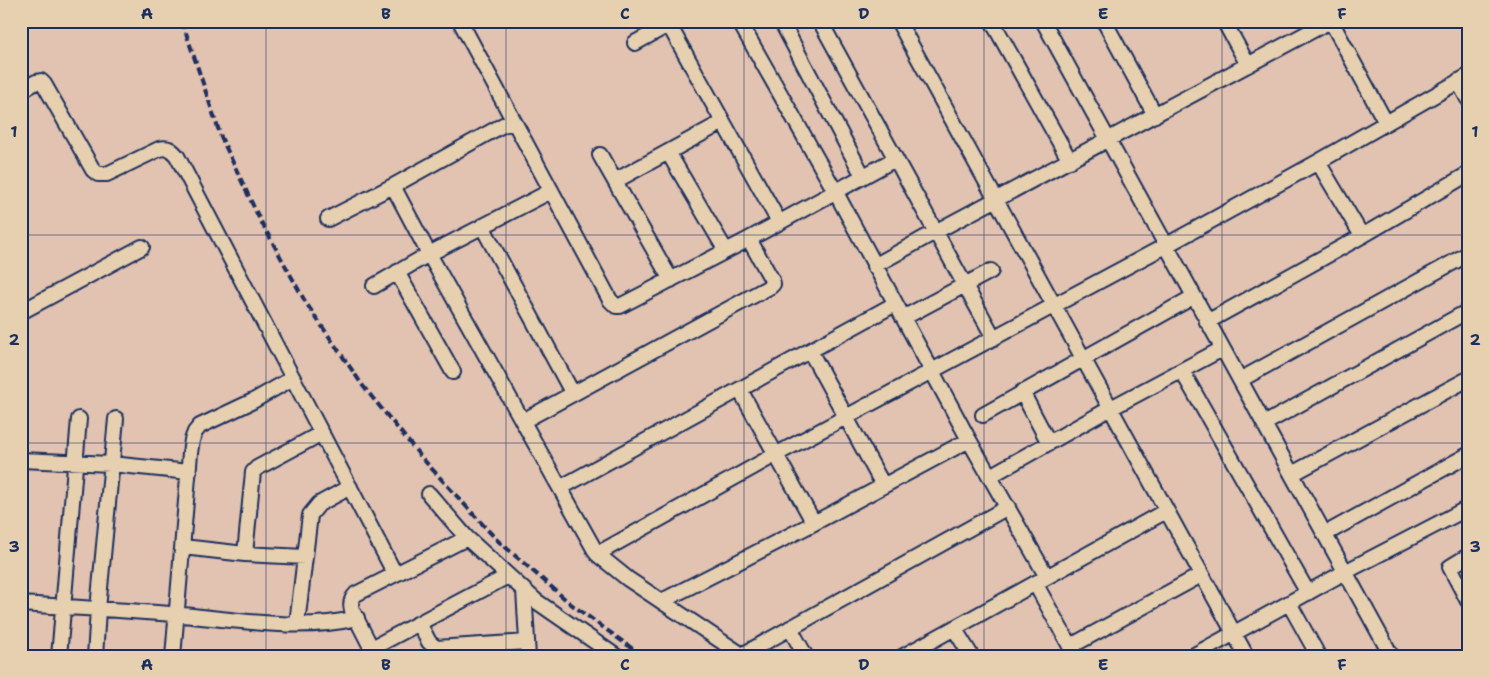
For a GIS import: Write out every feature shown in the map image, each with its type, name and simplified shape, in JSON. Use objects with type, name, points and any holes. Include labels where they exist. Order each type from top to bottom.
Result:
[{"type":"street","points":[[460,21],[612,304],[620,306],[671,280],[749,240],[895,159]]},
{"type":"street","points":[[739,21],[835,191],[969,440],[1008,507],[1073,651],[1201,575]]},
{"type":"street","points":[[781,21],[863,176]]},
{"type":"street","points":[[820,21],[994,338]]},
{"type":"street","points":[[898,21],[1053,307],[1084,358],[1247,657]]},
{"type":"street","points":[[992,21],[1070,160]]},
{"type":"street","points":[[1042,21],[1392,657]]},
{"type":"street","points":[[1104,21],[1155,115]]},
{"type":"street","points":[[1224,21],[1248,65]]},
{"type":"street","points":[[874,266],[1331,21],[1386,123]]},
{"type":"street","points":[[634,43],[672,23],[723,122],[779,222]]},
{"type":"street","points":[[597,554],[775,455],[1165,246],[1318,162],[1463,79],[1468,99]]},
{"type":"street","points":[[21,90],[36,82],[41,81],[44,84],[93,170],[98,174],[107,174],[159,149],[166,148],[177,156],[395,574]]},
{"type":"street","points":[[328,220],[503,125],[513,122]]},
{"type":"street","points":[[615,181],[723,122]]},
{"type":"street","points":[[668,152],[726,251]]},
{"type":"street","points":[[600,155],[671,280]]},
{"type":"street","points":[[1318,162],[1362,236]]},
{"type":"street","points":[[1207,322],[1362,236],[1468,174]]},
{"type":"street","points":[[393,186],[597,554],[628,579],[743,656],[1008,507]]},
{"type":"street","points":[[374,286],[429,254],[551,191]]},
{"type":"street","points":[[482,226],[573,394]]},
{"type":"street","points":[[523,421],[771,286],[773,284],[772,280],[749,240]]},
{"type":"street","points":[[21,312],[142,247]]},
{"type":"street","points":[[1240,380],[1468,254]]},
{"type":"street","points":[[903,318],[991,271]]},
{"type":"street","points":[[398,272],[453,372]]},
{"type":"street","points":[[983,415],[1193,297]]},
{"type":"street","points":[[560,488],[895,304]]},
{"type":"street","points":[[1264,424],[1468,312]]},
{"type":"street","points":[[990,476],[1111,408],[1222,349]]},
{"type":"street","points":[[810,351],[883,485]]},
{"type":"street","points":[[1182,371],[1308,593]]},
{"type":"street","points":[[173,657],[192,440],[195,432],[200,426],[253,401],[293,378]]},
{"type":"street","points":[[1292,474],[1468,379]]},
{"type":"street","points":[[740,390],[814,523]]},
{"type":"street","points":[[1022,392],[1049,442]]},
{"type":"street","points":[[95,657],[116,418]]},
{"type":"street","points":[[59,657],[79,419]]},
{"type":"street","points":[[245,554],[253,472],[322,433]]},
{"type":"street","points":[[662,601],[814,523],[969,440]]},
{"type":"street","points":[[1325,534],[1468,456]]},
{"type":"street","points":[[21,460],[111,464],[189,472]]},
{"type":"street","points":[[297,624],[310,515],[313,509],[350,487]]},
{"type":"street","points":[[429,494],[467,538],[536,601],[617,657]]},
{"type":"street","points":[[1191,657],[1345,572],[1468,508]]},
{"type":"street","points":[[902,657],[1166,511]]},
{"type":"street","points":[[467,538],[356,594],[352,598],[351,605],[374,652],[419,623],[508,576]]},
{"type":"street","points":[[183,547],[305,558]]},
{"type":"street","points":[[1468,556],[1450,567],[1468,601]]},
{"type":"street","points":[[524,590],[528,657]]},
{"type":"street","points":[[1289,603],[1320,657]]},
{"type":"street","points":[[21,604],[297,624],[338,623],[357,618]]},
{"type":"street","points":[[419,623],[429,642],[436,648],[527,642]]},
{"type":"street","points":[[790,628],[806,657]]},
{"type":"street","points":[[954,628],[972,657]]},
{"type":"railway","points":[[182,21],[221,137],[259,218],[306,303],[363,386],[422,458],[496,539],[571,604],[644,657]]}]
